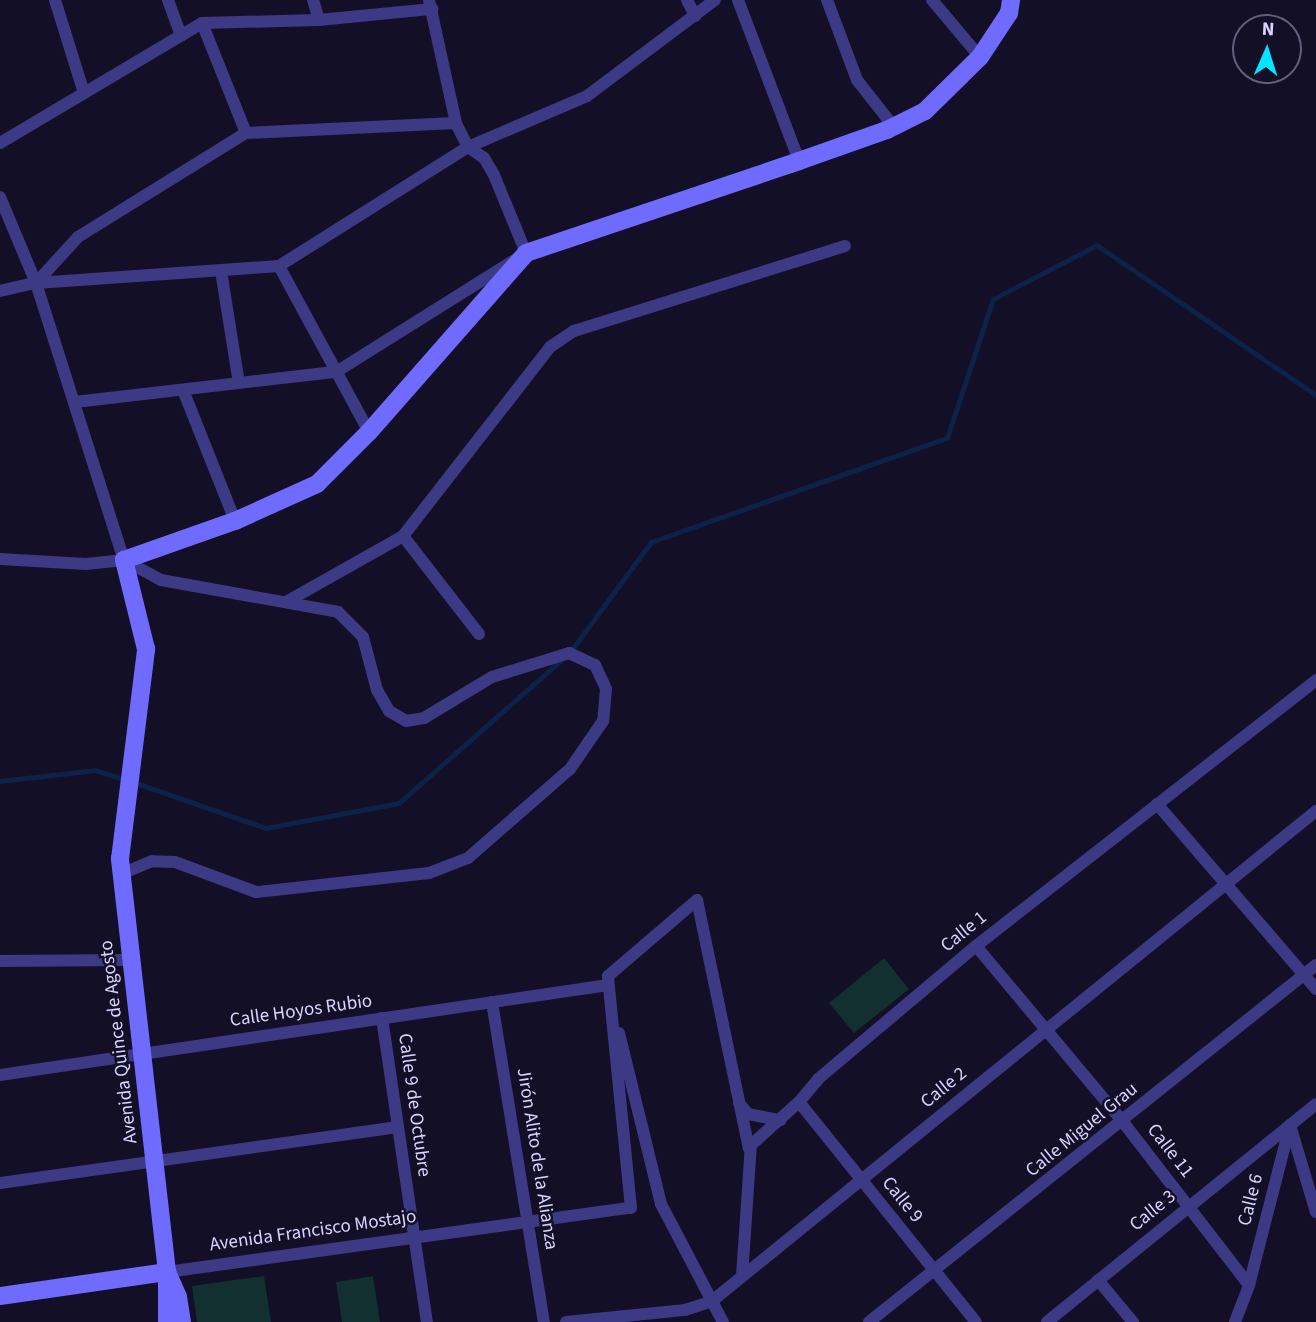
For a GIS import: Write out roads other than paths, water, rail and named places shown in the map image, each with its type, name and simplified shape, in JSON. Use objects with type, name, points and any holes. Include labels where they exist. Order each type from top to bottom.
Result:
[{"type":"street","points":[[55,0],[84,93]]},
{"type":"street","points":[[168,0],[181,36]]},
{"type":"street","points":[[313,0],[319,20]]},
{"type":"street","points":[[687,0],[695,16]]},
{"type":"street","points":[[0,291],[36,283],[279,266],[468,147],[587,96],[715,0]]},
{"type":"street","points":[[738,0],[799,161]]},
{"type":"street","points":[[827,0],[857,80],[894,127]]},
{"type":"street","points":[[932,0],[979,57]]},
{"type":"street","points":[[75,402],[337,372],[526,253],[799,161],[894,127],[925,111],[979,57],[1009,13],[1012,0]]},
{"type":"street","points":[[0,143],[202,23],[319,20],[431,4],[456,123],[468,147],[494,175],[526,253]]},
{"type":"street","points":[[202,23],[246,133]]},
{"type":"street","points":[[36,283],[78,237],[246,133],[456,123]]},
{"type":"street","points":[[0,197],[36,283],[124,559],[161,580],[330,610],[352,623],[363,636],[377,690],[389,711],[406,721],[424,718],[492,677],[569,653],[595,665],[606,689],[603,721],[570,769],[529,809],[468,858],[429,873],[256,892],[174,862],[152,861],[121,874]]},
{"type":"street","points":[[286,602],[403,536],[551,347],[574,331],[845,246]]},
{"type":"street","points":[[0,559],[86,564],[124,559],[235,520],[317,484],[369,432],[526,253]]},
{"type":"street","points":[[279,266],[369,432]]},
{"type":"street","points":[[221,271],[239,383]]},
{"type":"street","points":[[183,390],[235,520]]},
{"type":"street","points":[[403,536],[479,634]]},
{"type":"street","name":"Avenida Quince de Agosto","points":[[124,559],[145,634],[142,698],[126,807],[121,874],[167,1272]]},
{"type":"street","name":"Calle 1","points":[[749,1149],[799,1102],[818,1079],[976,946],[1316,680]]},
{"type":"street","points":[[1157,804],[1316,989]]},
{"type":"street","name":"Calle 2","points":[[566,1322],[685,1310],[712,1301],[1316,811]]},
{"type":"street","points":[[723,1322],[661,1204],[608,985],[608,976],[618,965],[697,900],[749,1149],[742,1276]]},
{"type":"street","name":"Calle 11","points":[[976,946],[1123,1122],[1249,1285]]},
{"type":"street","points":[[0,961],[131,960]]},
{"type":"street","name":"Calle Miguel Grau","points":[[869,1322],[936,1272],[1316,965]]},
{"type":"street","name":"Calle Hoyos Rubio","points":[[0,1074],[608,985]]},
{"type":"street","name":"Avenida Francisco Mostajo","points":[[0,1296],[631,1208],[608,985]]},
{"type":"street","name":"Jirón Alito de la Alianza","points":[[492,1002],[544,1322]]},
{"type":"street","name":"Calle 9 de Octubre","points":[[382,1018],[427,1322]]},
{"type":"street","points":[[739,1102],[748,1114],[780,1120]]},
{"type":"street","name":"Calle 9","points":[[799,1102],[976,1322]]},
{"type":"street","name":"Calle 3","points":[[1047,1322],[1316,1104]]},
{"type":"street","points":[[1290,1125],[1316,1212]]},
{"type":"street","name":"Calle 6","points":[[1235,1322],[1249,1285],[1290,1125]]},
{"type":"street","points":[[0,1183],[398,1127]]},
{"type":"street","points":[[167,1272],[167,1322]]},
{"type":"street","points":[[167,1272],[182,1322]]},
{"type":"street","points":[[1098,1280],[1133,1322]]},
{"type":"waterway","points":[[570,652],[651,542],[947,438],[993,299],[1097,245],[1316,395]]},
{"type":"waterway","points":[[133,782],[266,828],[399,803],[561,660]]},
{"type":"waterway","points":[[0,781],[95,770],[125,780]]}]
